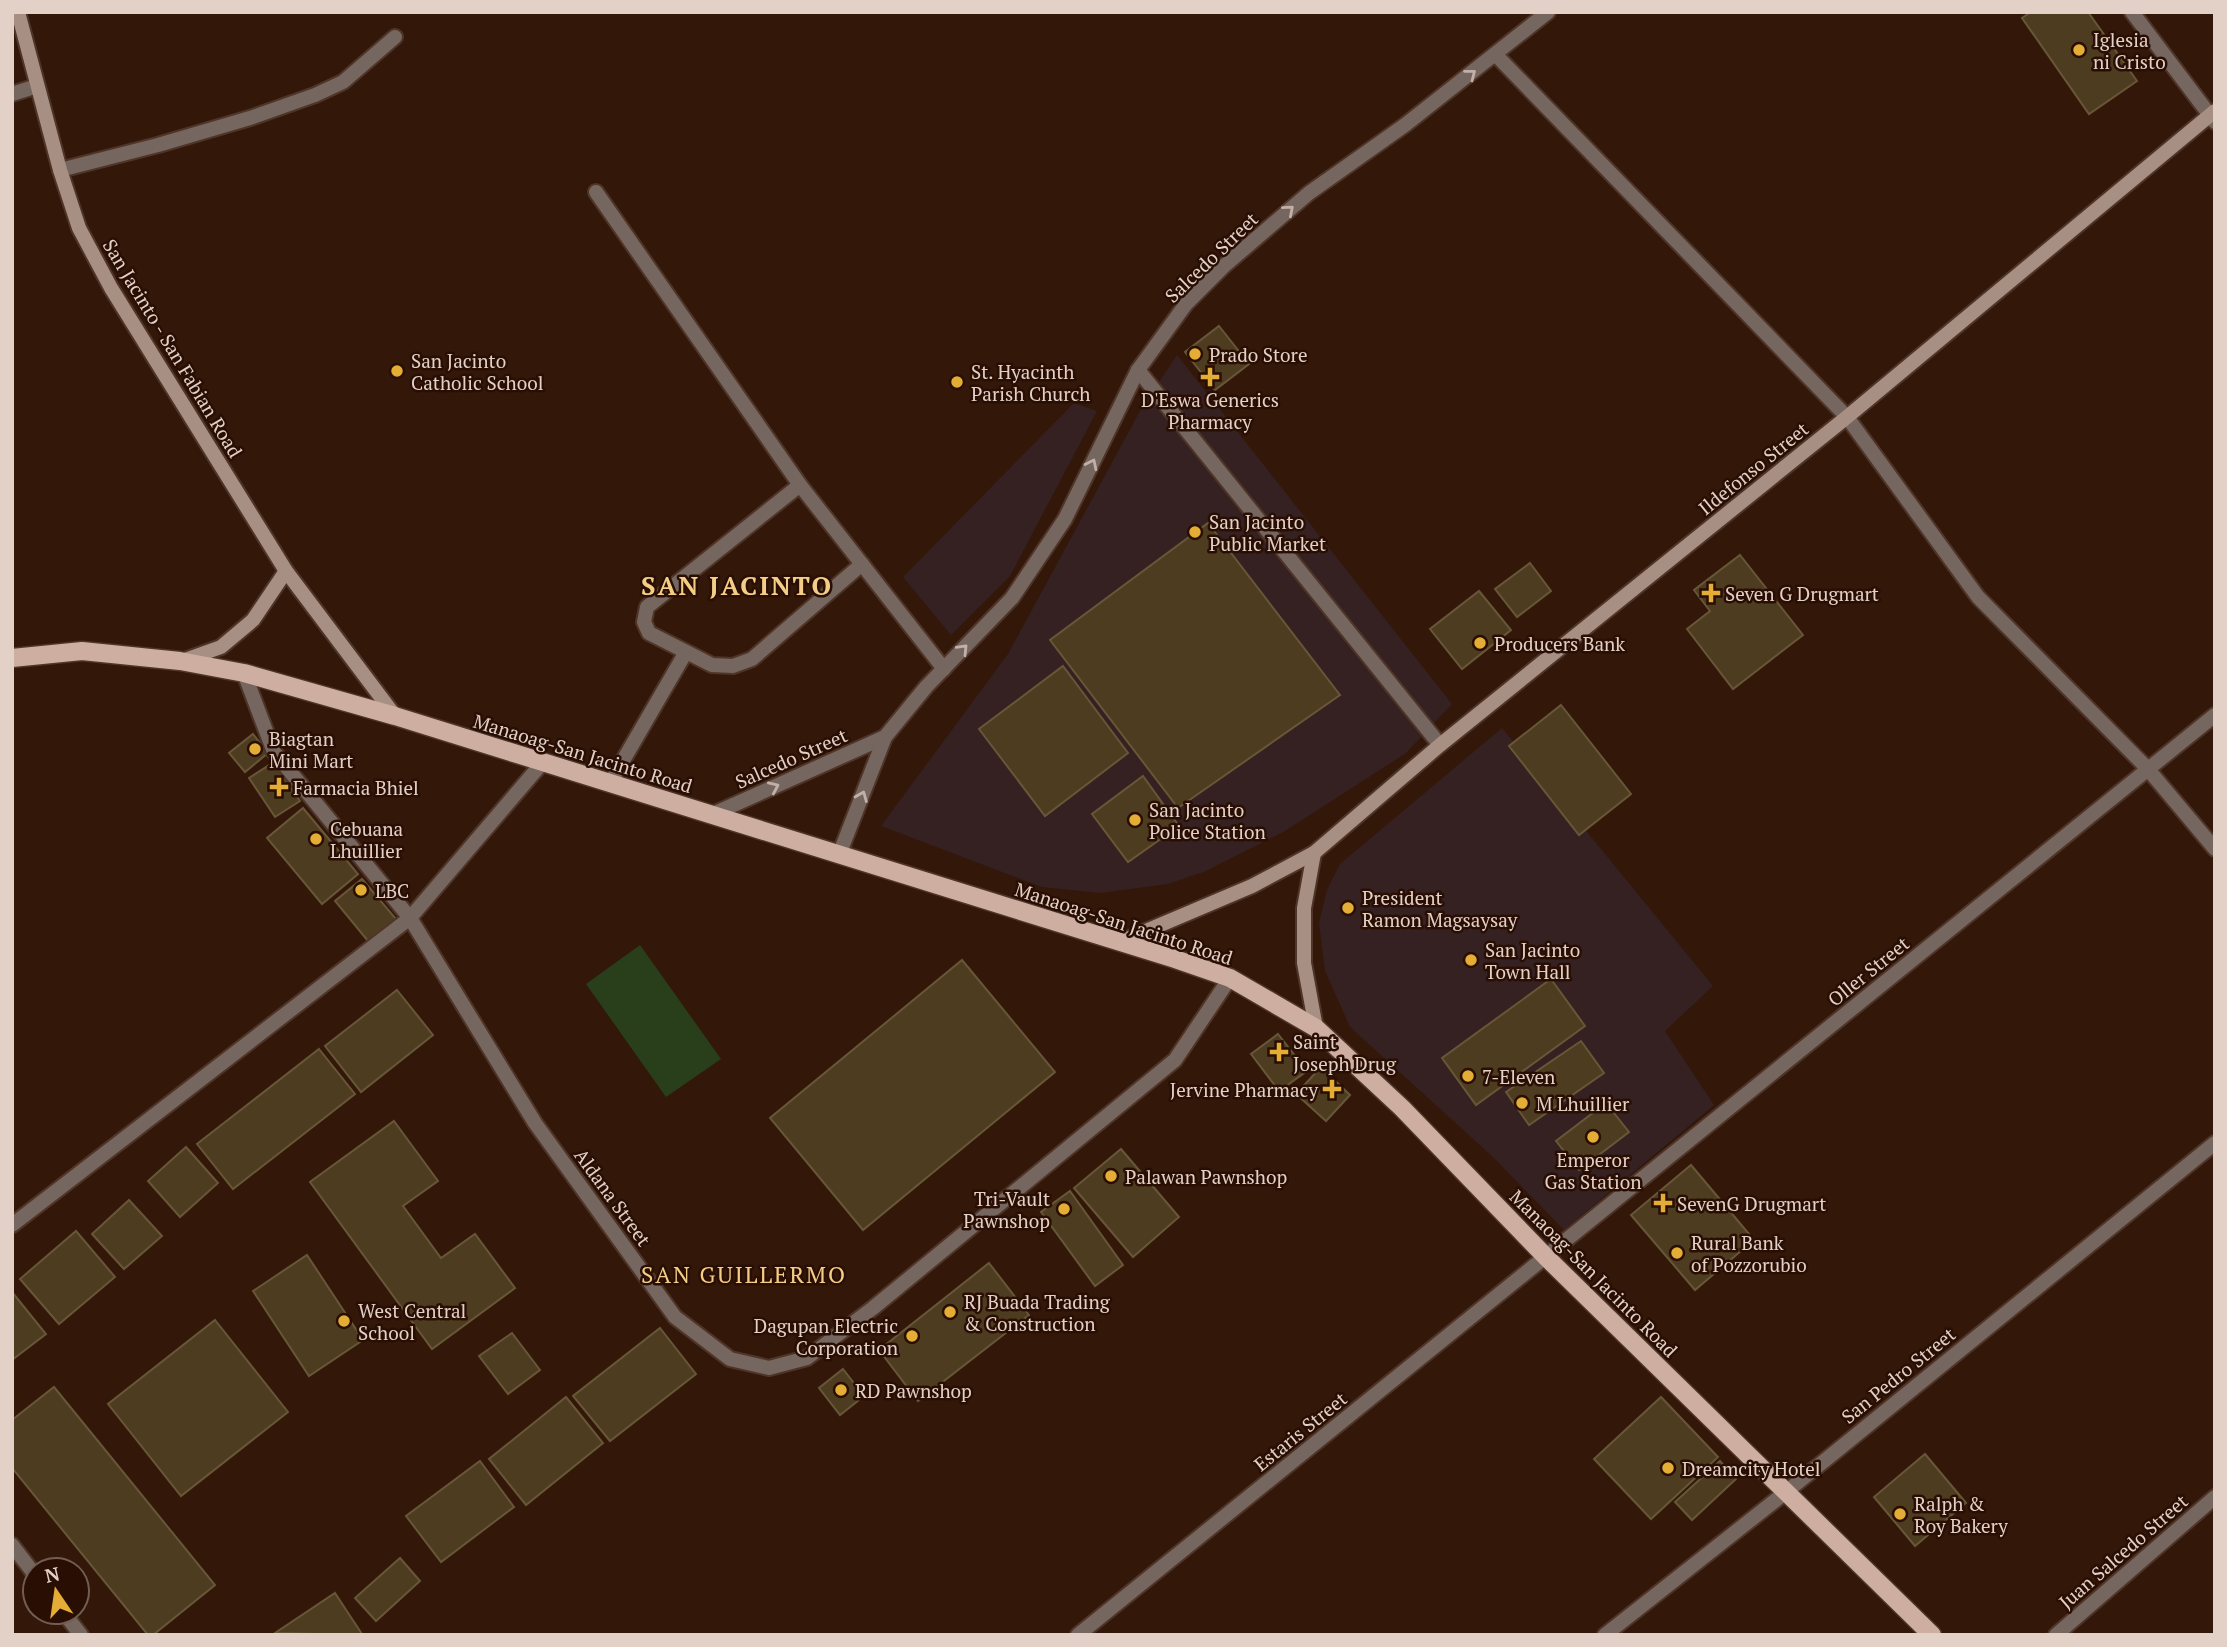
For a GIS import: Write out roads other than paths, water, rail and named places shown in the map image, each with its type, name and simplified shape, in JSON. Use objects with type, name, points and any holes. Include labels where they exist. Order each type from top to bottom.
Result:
[{"type":"main road","name":"San Jacinto - San Fabian Road","points":[[18,12],[60,170],[79,228],[111,288],[286,571],[395,716]]},
{"type":"main road","name":"Ildefonso Street","points":[[1120,942],[1252,886],[1314,853],[1440,745],[1847,417],[2213,116]]},
{"type":"main road","points":[[180,661],[221,647],[253,620],[286,571]]},
{"type":"main road","name":"Manaoag-San Jacinto Road","points":[[12,658],[82,651],[180,661],[244,673],[395,716],[1230,978],[1316,1028],[1402,1108],[1546,1257],[1932,1635]]},
{"type":"main road","points":[[1314,853],[1304,908],[1304,963],[1316,1028]]},
{"type":"street","name":"Salcedo Street","points":[[839,855],[885,737],[926,687],[1012,598],[1065,519],[1138,370],[1186,304],[1224,266],[1309,193],[1405,125],[1548,12]]},
{"type":"street","points":[[2132,12],[2213,116]]},
{"type":"street","points":[[60,170],[250,118],[315,95],[343,82],[395,37]]},
{"type":"street","points":[[1496,55],[1847,417],[1978,597],[2147,768],[2215,849]]},
{"type":"street","points":[[12,94],[37,86]]},
{"type":"street","points":[[596,192],[800,485],[944,669]]},
{"type":"street","points":[[1138,370],[1440,745]]},
{"type":"street","points":[[800,485],[647,607],[644,622],[649,634],[712,665],[733,666],[752,659],[862,564]]},
{"type":"street","points":[[610,783],[686,652]]},
{"type":"street","name":"Aldana Street","points":[[244,673],[274,752],[410,918],[535,1122],[676,1317],[730,1359],[769,1368],[807,1358],[884,1299],[1175,1060],[1230,978]]},
{"type":"street","name":"Oller Street","points":[[1546,1257],[2215,715]]},
{"type":"street","name":"Salcedo Street","points":[[712,815],[885,737]]},
{"type":"street","points":[[12,1225],[410,918],[543,762]]},
{"type":"street","name":"San Pedro Street","points":[[1605,1635],[1786,1492],[2177,1171],[2215,1143]]},
{"type":"street","name":"Estaris Street","points":[[1078,1635],[1546,1257]]},
{"type":"street","name":"Juan Salcedo Street","points":[[2056,1635],[2215,1497]]},
{"type":"place","name":"Iglesia ni Cristo","points":[[2079,50]]},
{"type":"place","name":"Prado Store","points":[[1195,354]]},
{"type":"place","name":"San Jacinto Catholic School","points":[[397,371]]},
{"type":"place","name":"D'Eswa Generics Pharmacy","points":[[1210,377]]},
{"type":"place","name":"St. Hyacinth Parish Church","points":[[957,382]]},
{"type":"place","name":"San Jacinto Public Market","points":[[1195,532]]},
{"type":"place","name":"Seven G Drugmart","points":[[1711,593]]},
{"type":"place","name":"Producers Bank","points":[[1480,643]]},
{"type":"place","name":"Biagtan Mini Mart","points":[[255,749]]},
{"type":"place","name":"Farmacia Bhiel","points":[[279,787]]},
{"type":"place","name":"San Jacinto Police Station","points":[[1135,820]]},
{"type":"place","name":"Cebuana Lhuillier","points":[[316,839]]},
{"type":"place","name":"LBC","points":[[361,890]]},
{"type":"place","name":"President Ramon Magsaysay","points":[[1348,908]]},
{"type":"place","name":"San Jacinto Town Hall","points":[[1471,960]]},
{"type":"place","name":"Saint Joseph Drug","points":[[1279,1052]]},
{"type":"place","name":"7-Eleven","points":[[1468,1076]]},
{"type":"place","name":"Jervine Pharmacy","points":[[1332,1089]]},
{"type":"place","name":"M Lhuillier","points":[[1522,1103]]},
{"type":"place","name":"Emperor Gas Station","points":[[1593,1137]]},
{"type":"place","name":"Palawan Pawnshop","points":[[1111,1176]]},
{"type":"place","name":"SevenG Drugmart","points":[[1663,1203]]},
{"type":"place","name":"Tri-Vault Pawnshop","points":[[1064,1209]]},
{"type":"place","name":"Rural Bank of Pozzorubio","points":[[1677,1253]]},
{"type":"place","name":"RJ Buada Trading & Construction","points":[[950,1312]]},
{"type":"place","name":"West Central School","points":[[344,1321]]},
{"type":"place","name":"Dagupan Electric Corporation","points":[[912,1336]]},
{"type":"place","name":"RD Pawnshop","points":[[841,1390]]},
{"type":"place","name":"Dreamcity Hotel","points":[[1668,1468]]},
{"type":"place","name":"Ralph & Roy Bakery","points":[[1900,1514]]},
{"type":"district","name":"SAN JACINTO","points":[[737,585]]},
{"type":"district","name":"SAN GUILLERMO","points":[[744,1274]]}]
